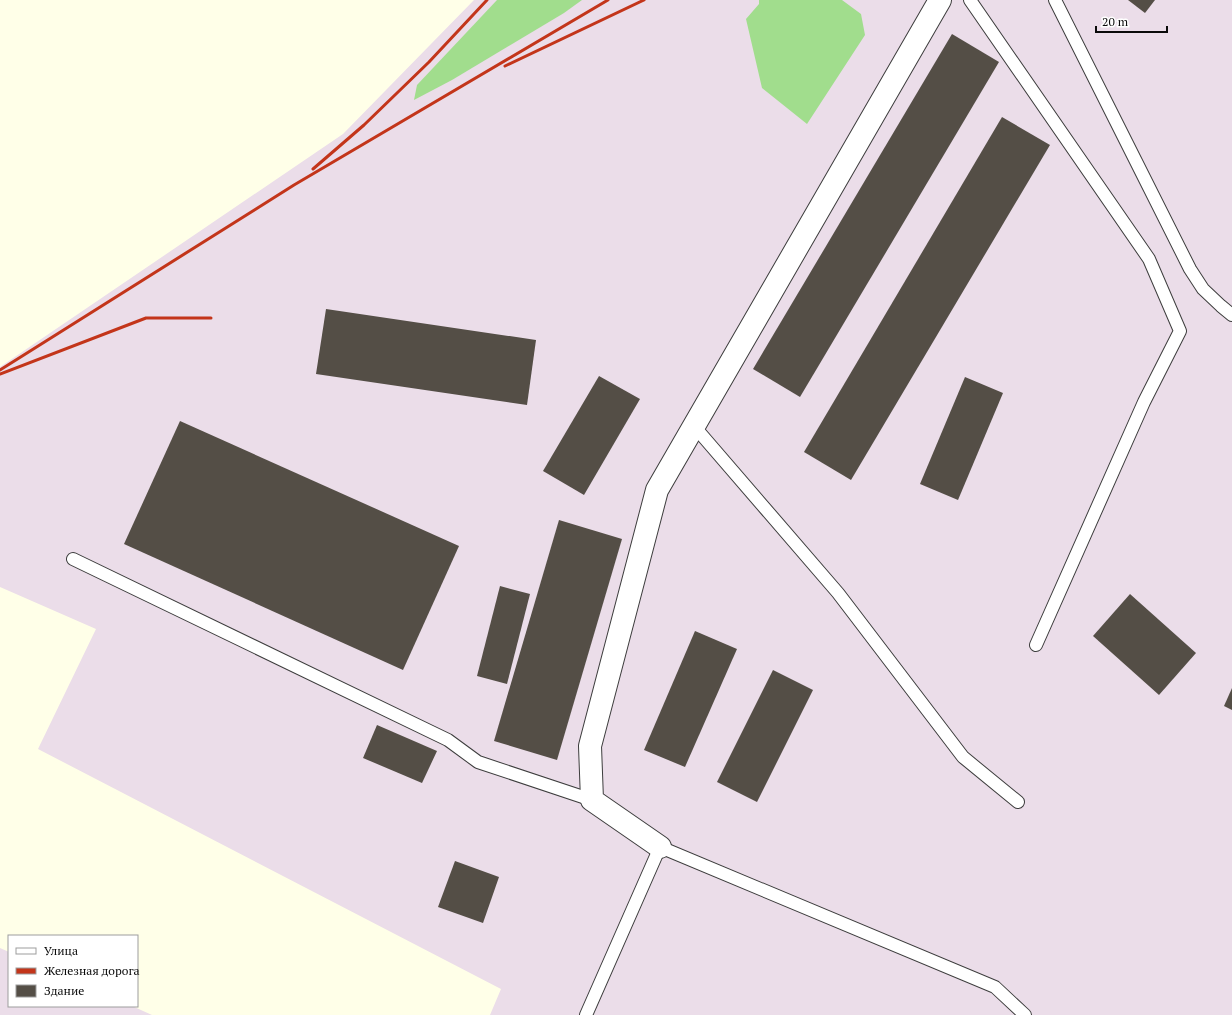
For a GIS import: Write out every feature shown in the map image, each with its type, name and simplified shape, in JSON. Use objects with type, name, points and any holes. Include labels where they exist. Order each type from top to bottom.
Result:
[{"type":"street","points":[[660,847],[592,800],[590,746],[657,490],[940,0]]},
{"type":"lane","points":[[970,0],[1149,259],[1180,331],[1144,402],[1036,645]]},
{"type":"lane","points":[[1055,0],[1190,269],[1203,289],[1220,306],[1232,315]]},
{"type":"lane","points":[[694,426],[838,593],[963,757],[1018,802]]},
{"type":"lane","points":[[73,559],[448,740],[478,762],[592,800]]},
{"type":"lane","points":[[586,1015],[660,847],[995,987],[1025,1015]]},
{"type":"shaded area","points":[[474,0],[1232,0],[1232,1015],[490,1015],[501,989],[38,749],[96,629],[0,587],[0,367],[343,134]]},
{"type":"shaded area","points":[[0,948],[8,952],[8,1007],[134,1007],[152,1015],[0,1015]]},
{"type":"green space","points":[[497,0],[582,0],[564,13],[452,80],[414,100],[417,85]]},
{"type":"green space","points":[[759,0],[842,0],[861,14],[865,35],[807,124],[762,88],[746,19],[759,4]]},
{"type":"building","points":[[1128,0],[1155,0],[1145,13]]},
{"type":"building","points":[[952,34],[999,62],[800,397],[753,369]]},
{"type":"building","points":[[1002,117],[1050,145],[851,480],[804,452]]},
{"type":"building","points":[[326,309],[536,340],[527,405],[316,374]]},
{"type":"building","points":[[599,376],[640,399],[584,495],[543,471]]},
{"type":"building","points":[[965,377],[1003,393],[958,500],[920,484]]},
{"type":"building","points":[[180,421],[459,546],[403,670],[124,544]]},
{"type":"building","points":[[559,520],[622,539],[557,760],[494,741]]},
{"type":"building","points":[[500,586],[530,594],[507,684],[477,676]]},
{"type":"building","points":[[1130,594],[1196,653],[1159,695],[1093,636]]},
{"type":"building","points":[[695,631],[737,649],[685,767],[644,750]]},
{"type":"building","points":[[773,670],[813,690],[757,802],[717,782]]},
{"type":"building","points":[[1232,688],[1232,710],[1224,706]]},
{"type":"building","points":[[377,725],[437,751],[422,783],[363,758]]},
{"type":"building","points":[[455,861],[499,877],[483,923],[438,907]]},
{"type":"railway","points":[[313,169],[364,125],[429,62],[487,0]]},
{"type":"railway","points":[[0,370],[294,185],[608,0]]},
{"type":"railway","points":[[505,66],[644,0]]},
{"type":"railway","points":[[0,374],[146,318],[211,318]]}]
